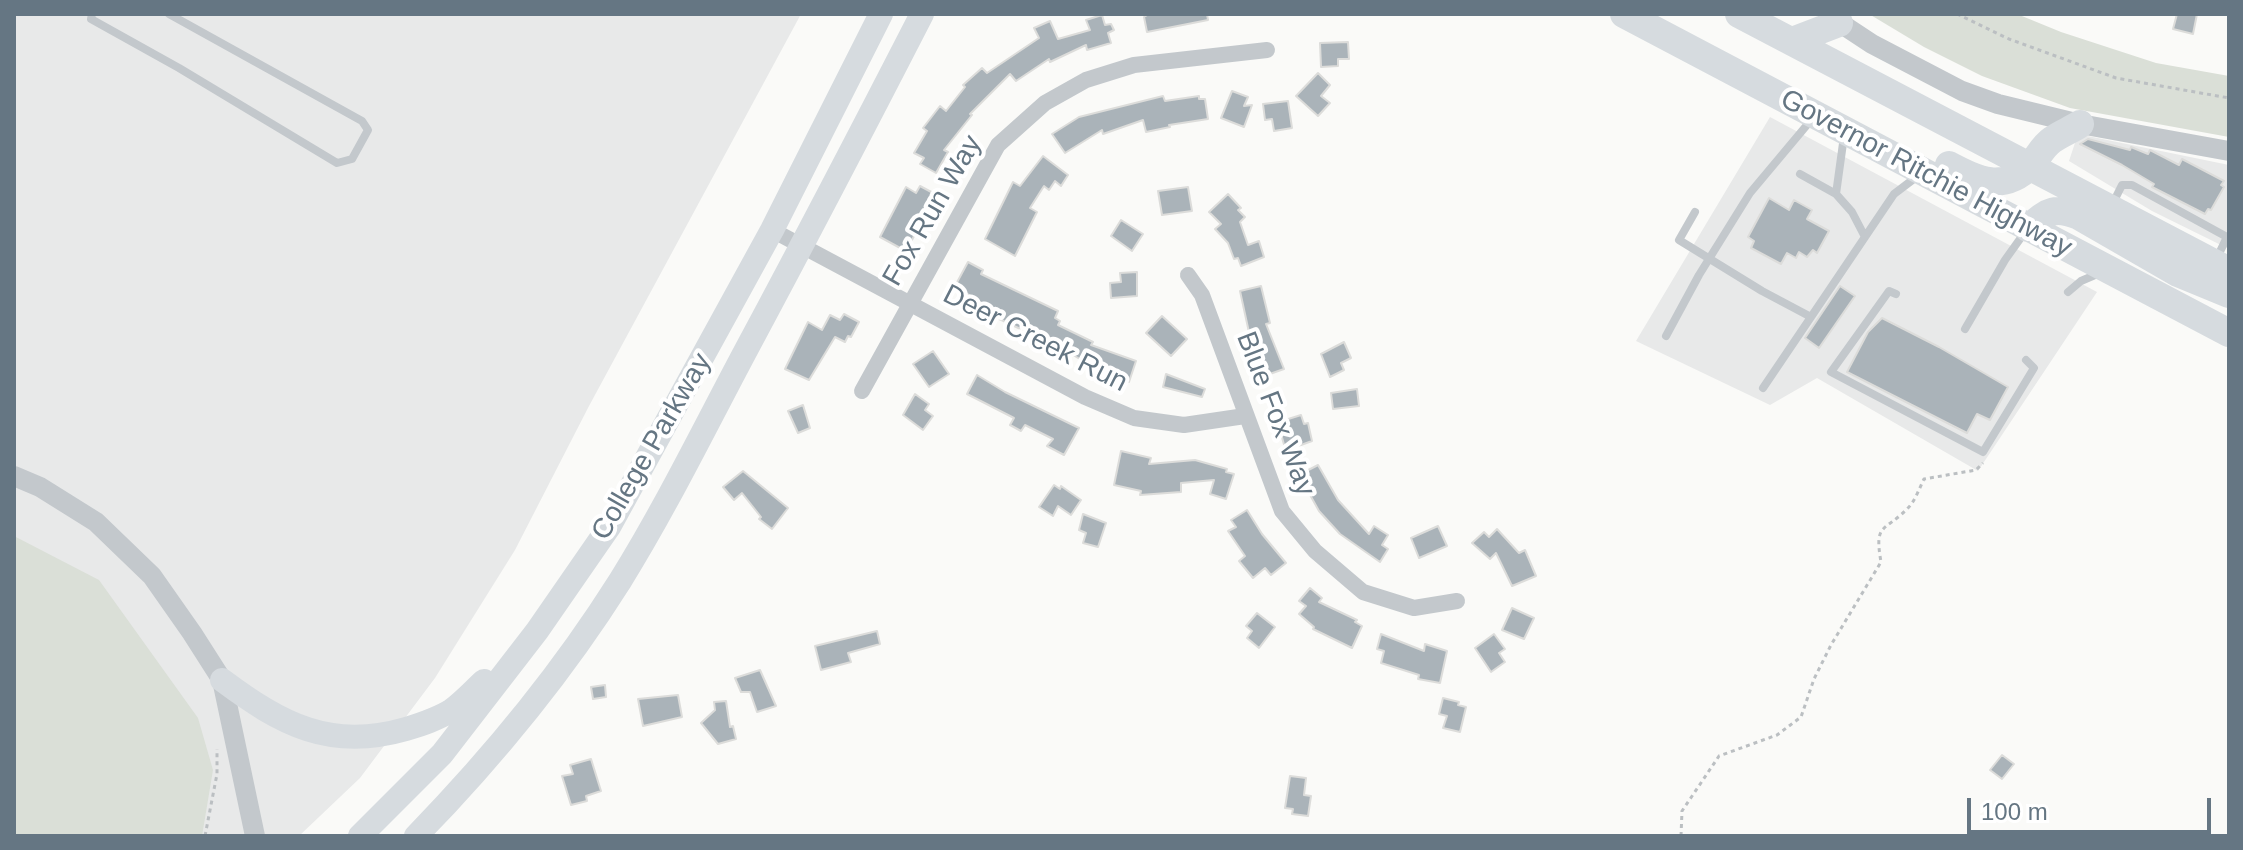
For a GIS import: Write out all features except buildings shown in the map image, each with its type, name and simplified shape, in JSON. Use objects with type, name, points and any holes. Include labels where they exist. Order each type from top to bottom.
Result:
[{"type":"highway","name":"Governor Ritchie Highway","points":[[1624,14],[2229,333]]},
{"type":"highway","name":"Governor Ritchie Highway","points":[[1739,14],[2221,267]]},
{"type":"highway","points":[[1792,41],[1833,18]]},
{"type":"highway","points":[[1739,75],[1818,95],[1980,181],[1997,182],[2012,178],[2029,167],[2050,141],[2080,124]]},
{"type":"highway","points":[[2028,228],[2050,211],[2062,210],[2079,216],[2178,273],[2229,294]]},
{"type":"main road","name":"College Parkway","points":[[360,836],[442,754],[537,631],[609,527],[772,230],[881,14]]},
{"type":"main road","name":"College Parkway","points":[[416,836],[467,783],[526,712],[620,580],[803,246],[922,14]]},
{"type":"main road","points":[[222,680],[264,711],[328,736],[362,738],[429,722],[453,710],[537,631]]},
{"type":"street","points":[[1833,18],[1872,44],[1962,91],[1998,104],[2080,124],[2229,151]]},
{"type":"street","name":"Fox Run Way","points":[[862,391],[998,145],[1045,103],[1086,80],[1134,65],[1267,50]]},
{"type":"street","name":"Deer Creek Run","points":[[772,230],[1085,397],[1134,418],[1184,425],[1245,416]]},
{"type":"street","name":"Blue Fox Way","points":[[1188,275],[1202,295],[1282,511],[1322,559],[1363,592],[1414,608],[1457,601]]},
{"type":"street","points":[[14,476],[40,487],[96,522],[152,576],[222,680],[255,836]]},
{"type":"lane","points":[[92,14],[91,19],[337,163],[352,159],[368,130],[362,121],[169,14]]},
{"type":"lane","points":[[1666,336],[1709,258],[1750,193],[1815,116]]},
{"type":"lane","points":[[1836,194],[1844,131]]},
{"type":"lane","points":[[1763,388],[1894,194],[1923,172]]},
{"type":"lane","points":[[1800,174],[1836,194],[1852,212],[1865,237]]},
{"type":"lane","points":[[2110,209],[2122,185],[2132,185],[2228,235],[2221,267]]},
{"type":"lane","points":[[1695,212],[1679,240],[1811,317]]},
{"type":"lane","points":[[1965,329],[2005,260],[2028,228]]},
{"type":"lane","points":[[2068,292],[2081,281],[2108,269]]},
{"type":"lane","points":[[1896,294],[1889,291],[1831,372],[1983,452],[2034,368],[2026,360]]},
{"type":"path","points":[[1957,14],[2009,39],[2116,78],[2229,98]]},
{"type":"path","points":[[1681,836],[1682,811],[1719,756],[1777,735],[1801,717],[1814,679],[1831,645],[1881,562],[1878,540],[1882,528],[1909,507],[1924,479],[1976,470],[1983,463],[1983,452]]},
{"type":"path","points":[[205,836],[217,774],[216,749],[236,744]]},
{"type":"shaded area","points":[[14,14],[801,14],[589,406],[515,550],[435,678],[360,778],[299,836],[14,836]]},
{"type":"shaded area","points":[[1869,14],[2017,14],[2156,63],[2229,76],[2229,137],[2070,108],[1982,76],[1924,47]]},
{"type":"shaded area","points":[[1770,117],[2097,292],[1978,471],[1817,378],[1770,405],[1636,341]]},
{"type":"shaded area","points":[[2078,134],[2229,165],[2229,249],[2152,211],[2069,161]]},
{"type":"shaded area","points":[[14,536],[99,580],[198,718],[213,770],[202,836],[14,836]]}]
